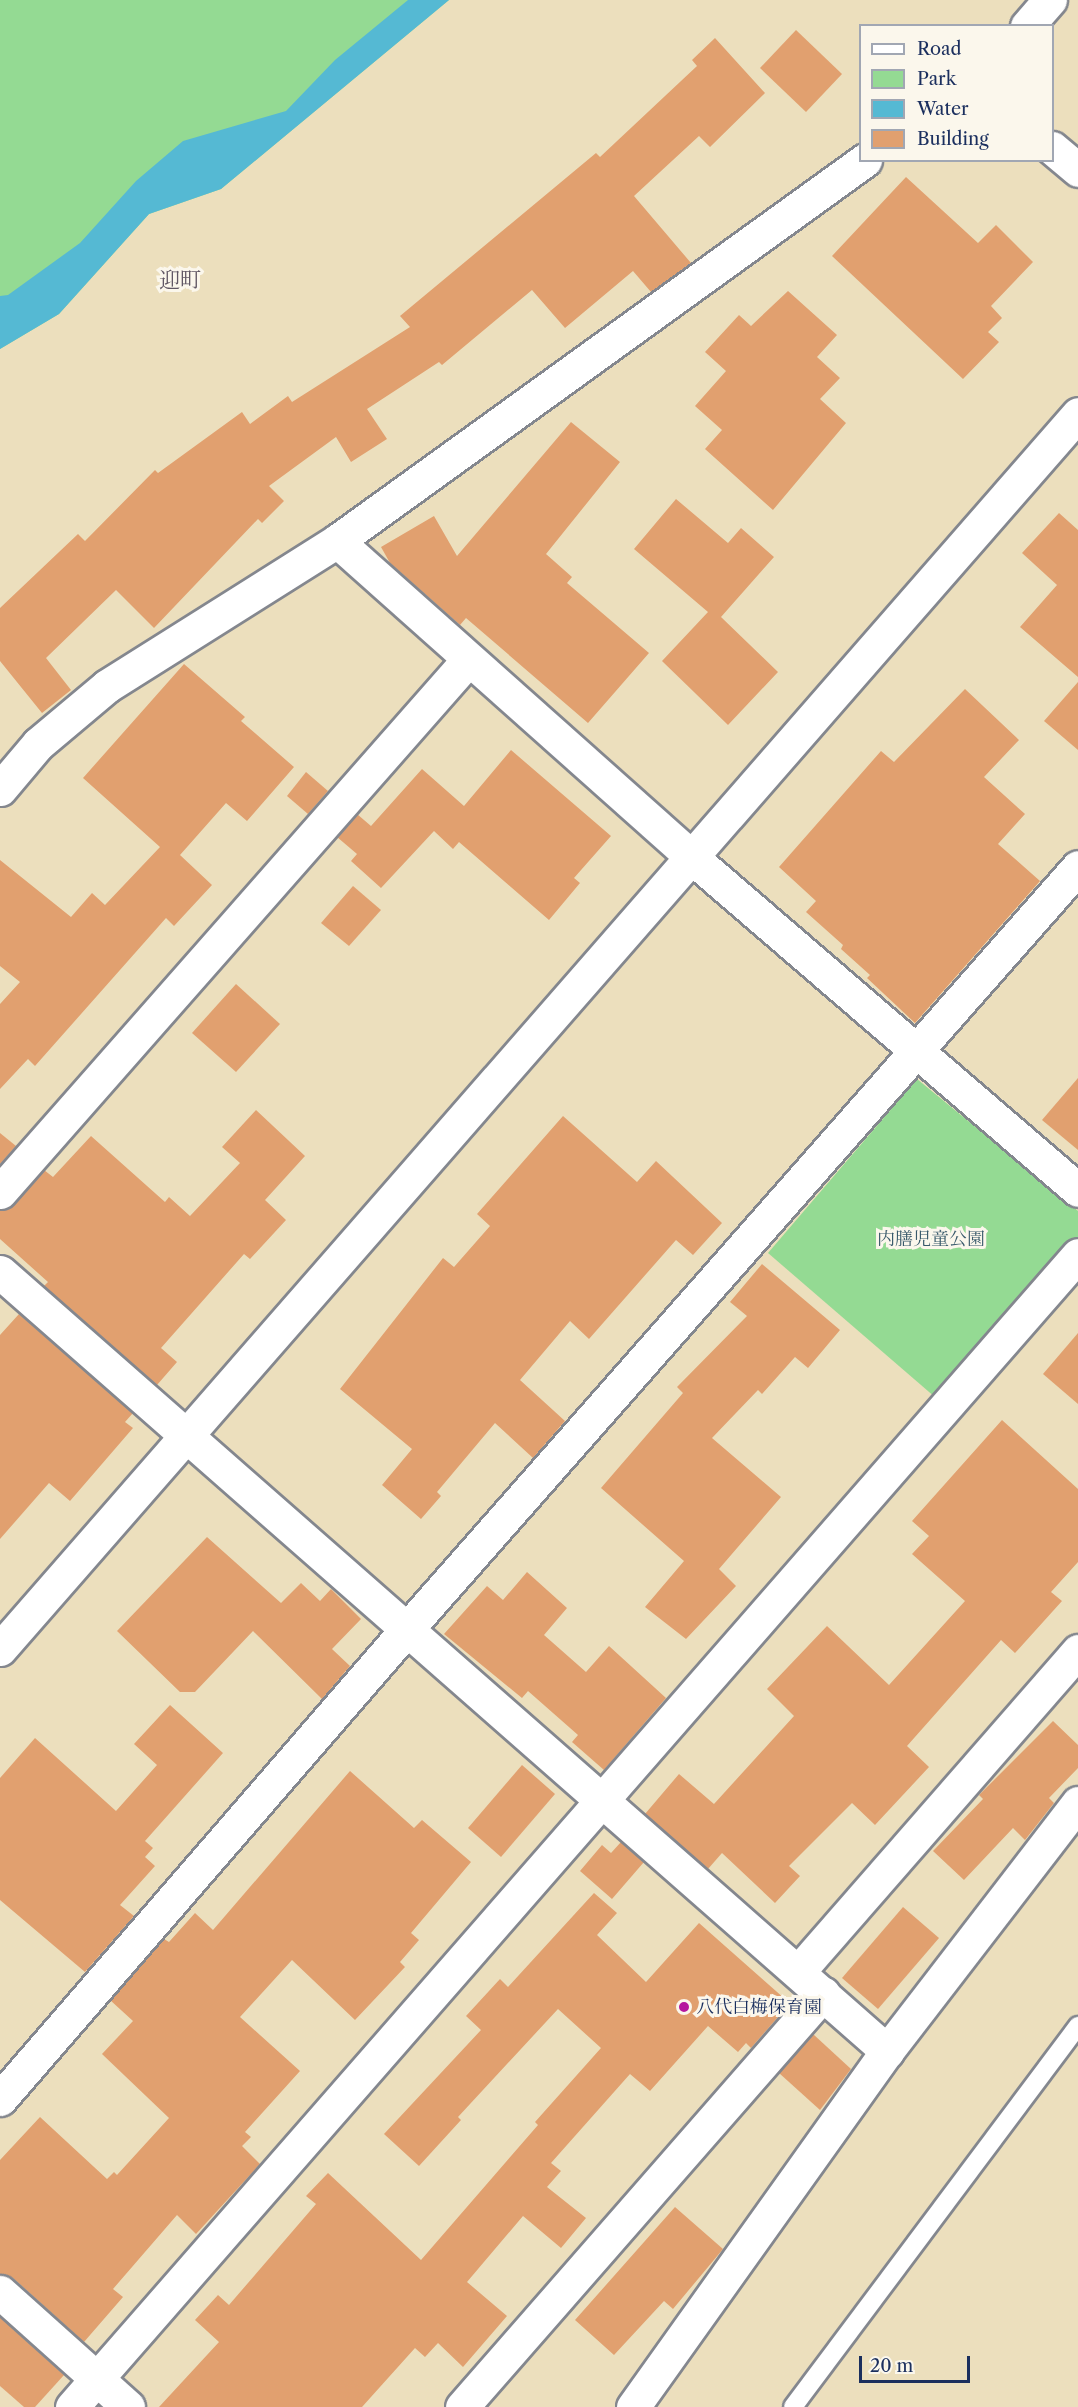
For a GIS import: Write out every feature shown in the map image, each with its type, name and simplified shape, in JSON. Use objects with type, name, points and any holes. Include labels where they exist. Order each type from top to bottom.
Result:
[{"type":"street","points":[[1029,24],[1050,0]]},
{"type":"street","points":[[1054,149],[1078,170]]},
{"type":"street","points":[[0,789],[38,744],[107,686],[337,541],[863,162]]},
{"type":"street","points":[[0,1649],[188,1436],[689,855],[1078,414]]},
{"type":"street","points":[[337,541],[689,855],[916,1048],[1078,1190]]},
{"type":"street","points":[[0,1192],[468,660]]},
{"type":"street","points":[[0,761],[38,744]]},
{"type":"street","points":[[0,2099],[407,1629],[916,1048],[1078,867]]},
{"type":"street","points":[[72,2407],[1078,1255]]},
{"type":"street","points":[[0,1272],[887,2051]]},
{"type":"street","points":[[798,1972],[1078,1651]]},
{"type":"street","points":[[633,2407],[887,2051],[1078,1803]]},
{"type":"street","points":[[462,2407],[823,1994]]},
{"type":"street","points":[[0,2292],[128,2407]]},
{"type":"lane","points":[[794,2407],[1078,2026]]},
{"type":"green space","points":[[0,0],[449,0],[221,189],[149,214],[59,314],[0,349]]},
{"type":"green space","name":"内膳児童公園","points":[[917,1079],[1078,1211],[1078,1240],[943,1404],[768,1253]]},
{"type":"water","points":[[408,0],[449,0],[221,189],[149,214],[59,314],[0,349],[0,296],[8,295],[80,243],[136,181],[183,141],[286,111],[335,60]]},
{"type":"building","points":[[796,30],[842,74],[806,112],[760,68]]},
{"type":"building","points":[[715,38],[765,93],[710,147],[699,136],[634,196],[691,263],[651,292],[633,271],[565,328],[532,290],[442,365],[439,362],[367,409],[387,439],[351,462],[336,437],[269,486],[284,501],[262,523],[258,519],[154,628],[116,590],[46,658],[71,690],[42,713],[0,661],[0,608],[78,534],[85,541],[155,470],[158,473],[242,412],[250,424],[288,396],[292,402],[410,327],[400,316],[596,153],[600,157],[697,66],[692,60]]},
{"type":"building","points":[[906,177],[978,243],[996,225],[1033,262],[991,306],[1002,318],[988,332],[999,342],[963,379],[832,256]]},
{"type":"building","points":[[788,291],[837,335],[817,357],[840,378],[820,399],[846,423],[773,510],[705,449],[722,430],[695,406],[726,371],[705,352],[739,315],[751,326]]},
{"type":"building","points":[[571,422],[620,462],[546,554],[572,577],[567,583],[649,653],[588,723],[466,618],[460,625],[390,563],[381,547],[434,516],[457,556]]},
{"type":"building","points":[[676,499],[728,543],[741,528],[774,557],[721,617],[778,672],[728,725],[662,661],[708,612],[634,549]]},
{"type":"building","points":[[1059,513],[1078,530],[1078,677],[1020,627],[1057,585],[1022,553]]},
{"type":"building","points":[[184,664],[245,717],[241,721],[294,767],[247,821],[226,803],[180,855],[212,885],[174,926],[166,918],[35,1066],[28,1059],[0,1089],[0,1004],[20,982],[0,966],[0,860],[71,917],[92,893],[105,905],[160,847],[83,778]]},
{"type":"building","points":[[1078,682],[1078,750],[1044,721]]},
{"type":"building","points":[[965,689],[1019,740],[984,777],[1025,814],[998,844],[1040,881],[915,1023],[867,978],[870,975],[841,949],[843,945],[806,912],[816,901],[779,867],[881,751],[894,762]]},
{"type":"building","points":[[511,750],[611,836],[574,878],[580,883],[549,920],[459,842],[453,849],[434,831],[381,888],[351,861],[357,854],[337,837],[357,814],[371,826],[422,769],[464,806]]},
{"type":"building","points":[[306,772],[328,791],[308,814],[287,796]]},
{"type":"building","points":[[353,886],[381,910],[349,946],[321,923]]},
{"type":"building","points":[[236,984],[280,1024],[236,1072],[192,1033]]},
{"type":"building","points":[[1078,1078],[1078,1150],[1042,1120]]},
{"type":"building","points":[[256,1110],[305,1156],[265,1200],[286,1220],[250,1259],[244,1254],[161,1348],[177,1362],[157,1385],[44,1286],[48,1282],[0,1239],[0,1210],[14,1204],[44,1170],[53,1177],[91,1136],[165,1202],[169,1197],[190,1216],[240,1163],[222,1147]]},
{"type":"building","points":[[563,1116],[637,1182],[656,1161],[722,1223],[693,1255],[676,1240],[589,1339],[570,1321],[520,1380],[565,1421],[533,1458],[495,1423],[437,1492],[441,1496],[421,1519],[382,1485],[412,1449],[340,1389],[443,1258],[454,1267],[490,1226],[477,1214]]},
{"type":"building","points":[[0,1133],[16,1146],[0,1164]]},
{"type":"building","points":[[762,1264],[840,1330],[808,1368],[795,1357],[762,1394],[758,1390],[712,1438],[781,1497],[719,1569],[736,1586],[686,1639],[645,1607],[684,1561],[601,1488],[683,1393],[677,1387],[747,1316],[730,1302]]},
{"type":"building","points":[[19,1314],[133,1413],[125,1422],[133,1428],[70,1501],[49,1483],[0,1539],[0,1335]]},
{"type":"building","points":[[1078,1333],[1078,1404],[1043,1374]]},
{"type":"building","points":[[1002,1420],[1078,1489],[1078,1562],[1051,1592],[1062,1601],[1015,1653],[1001,1640],[907,1746],[929,1767],[875,1825],[852,1803],[789,1866],[800,1876],[775,1903],[722,1853],[708,1869],[645,1814],[679,1774],[714,1804],[794,1716],[767,1689],[827,1626],[889,1685],[965,1601],[912,1554],[929,1536],[912,1521]]},
{"type":"building","points":[[207,1537],[281,1603],[301,1583],[320,1601],[331,1589],[361,1619],[332,1649],[350,1666],[322,1699],[253,1631],[195,1692],[180,1692],[117,1631]]},
{"type":"building","points":[[527,1572],[567,1608],[544,1635],[586,1672],[609,1646],[666,1698],[604,1770],[572,1742],[578,1735],[528,1691],[522,1698],[444,1634],[487,1586],[503,1600]]},
{"type":"building","points":[[170,1705],[223,1753],[145,1841],[153,1848],[145,1857],[155,1866],[120,1905],[134,1916],[85,1972],[0,1900],[0,1778],[35,1738],[116,1811],[157,1765],[134,1744]]},
{"type":"building","points":[[1053,1721],[1078,1745],[1078,1768],[1049,1798],[1054,1803],[1025,1840],[1013,1828],[964,1880],[933,1851],[983,1799],[979,1795]]},
{"type":"building","points":[[522,1765],[555,1794],[501,1857],[468,1828]]},
{"type":"building","points":[[350,1771],[414,1828],[422,1820],[471,1862],[411,1933],[419,1940],[400,1962],[405,1967],[355,2020],[292,1960],[240,2017],[300,2071],[245,2132],[251,2137],[242,2146],[260,2164],[196,2234],[177,2215],[113,2289],[123,2297],[84,2342],[13,2278],[0,2274],[0,2160],[40,2117],[107,2179],[114,2172],[117,2175],[169,2118],[102,2054],[133,2021],[110,2000],[164,1939],[169,1942],[195,1913],[213,1930]]},
{"type":"building","points":[[621,1842],[644,1862],[612,1899],[580,1871],[602,1845],[611,1853]]},
{"type":"building","points":[[594,1893],[617,1913],[597,1935],[646,1982],[699,1923],[785,1999],[780,2004],[785,2009],[751,2048],[746,2043],[738,2052],[708,2026],[650,2091],[630,2074],[551,2163],[561,2171],[547,2187],[586,2218],[561,2248],[523,2216],[467,2282],[507,2316],[463,2367],[438,2343],[425,2357],[415,2348],[362,2407],[159,2407],[219,2342],[195,2320],[218,2295],[229,2305],[316,2204],[306,2196],[328,2173],[421,2260],[538,2125],[535,2122],[601,2048],[558,2009],[458,2117],[461,2120],[419,2166],[384,2134],[481,2030],[466,2016],[500,1979],[508,1987]]},
{"type":"building","points":[[903,1907],[939,1938],[878,2009],[842,1978]]},
{"type":"building","points":[[813,2034],[851,2069],[820,2110],[779,2073]]},
{"type":"building","points":[[675,2207],[723,2249],[673,2309],[664,2301],[614,2355],[575,2320]]},
{"type":"building","points":[[0,2317],[64,2375],[35,2407],[24,2407],[0,2386]]},
{"type":"place","name":"八代白梅保育園","points":[[684,2007]]},
{"type":"district","name":"迎町","points":[[180,280]]}]
